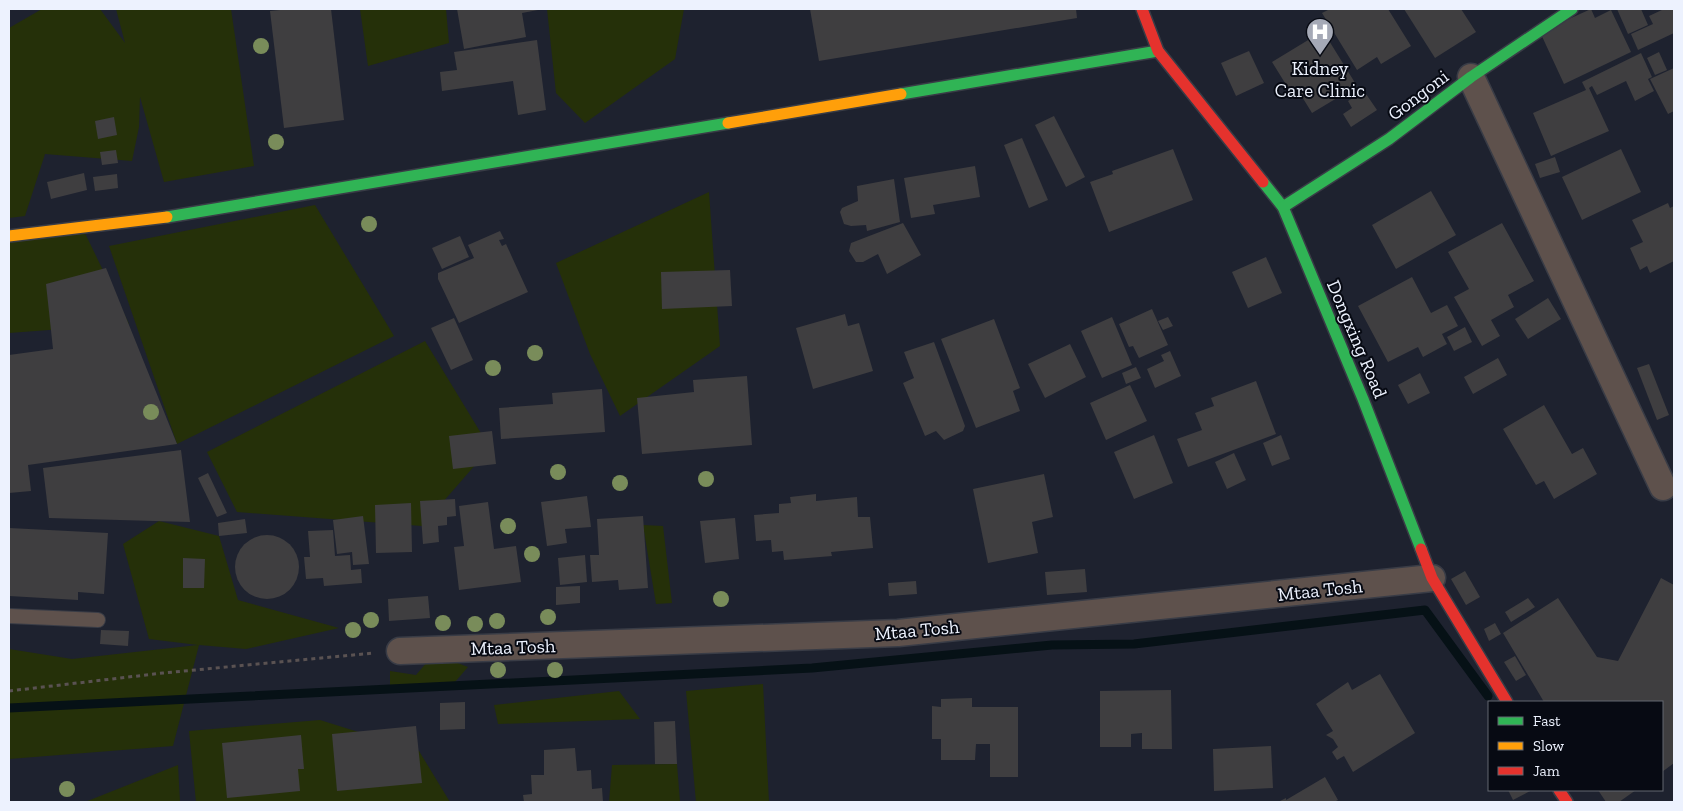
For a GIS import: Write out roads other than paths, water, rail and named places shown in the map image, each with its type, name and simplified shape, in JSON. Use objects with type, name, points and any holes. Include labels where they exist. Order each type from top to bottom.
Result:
[{"type":"street","name":"Dongxing Road","points":[[1142,9],[1158,51],[1283,207],[1364,399],[1432,578],[1506,701]]},
{"type":"street","name":"Gongoni","points":[[1283,207],[1389,139],[1471,77],[1572,9]]},
{"type":"street","points":[[9,236],[175,216],[1158,51]]},
{"type":"street","points":[[1471,77],[1663,488]]},
{"type":"street","name":"Mtaa Tosh","points":[[400,651],[898,633],[1432,578]]},
{"type":"street","points":[[1560,791],[1567,802]]},
{"type":"lane","points":[[9,616],[98,620]]},
{"type":"waterway","points":[[9,708],[812,668],[1052,645],[1134,644],[1425,610],[1488,696]]},
{"type":"place","name":"Kidney Care Clinic","points":[[1320,56]]}]
